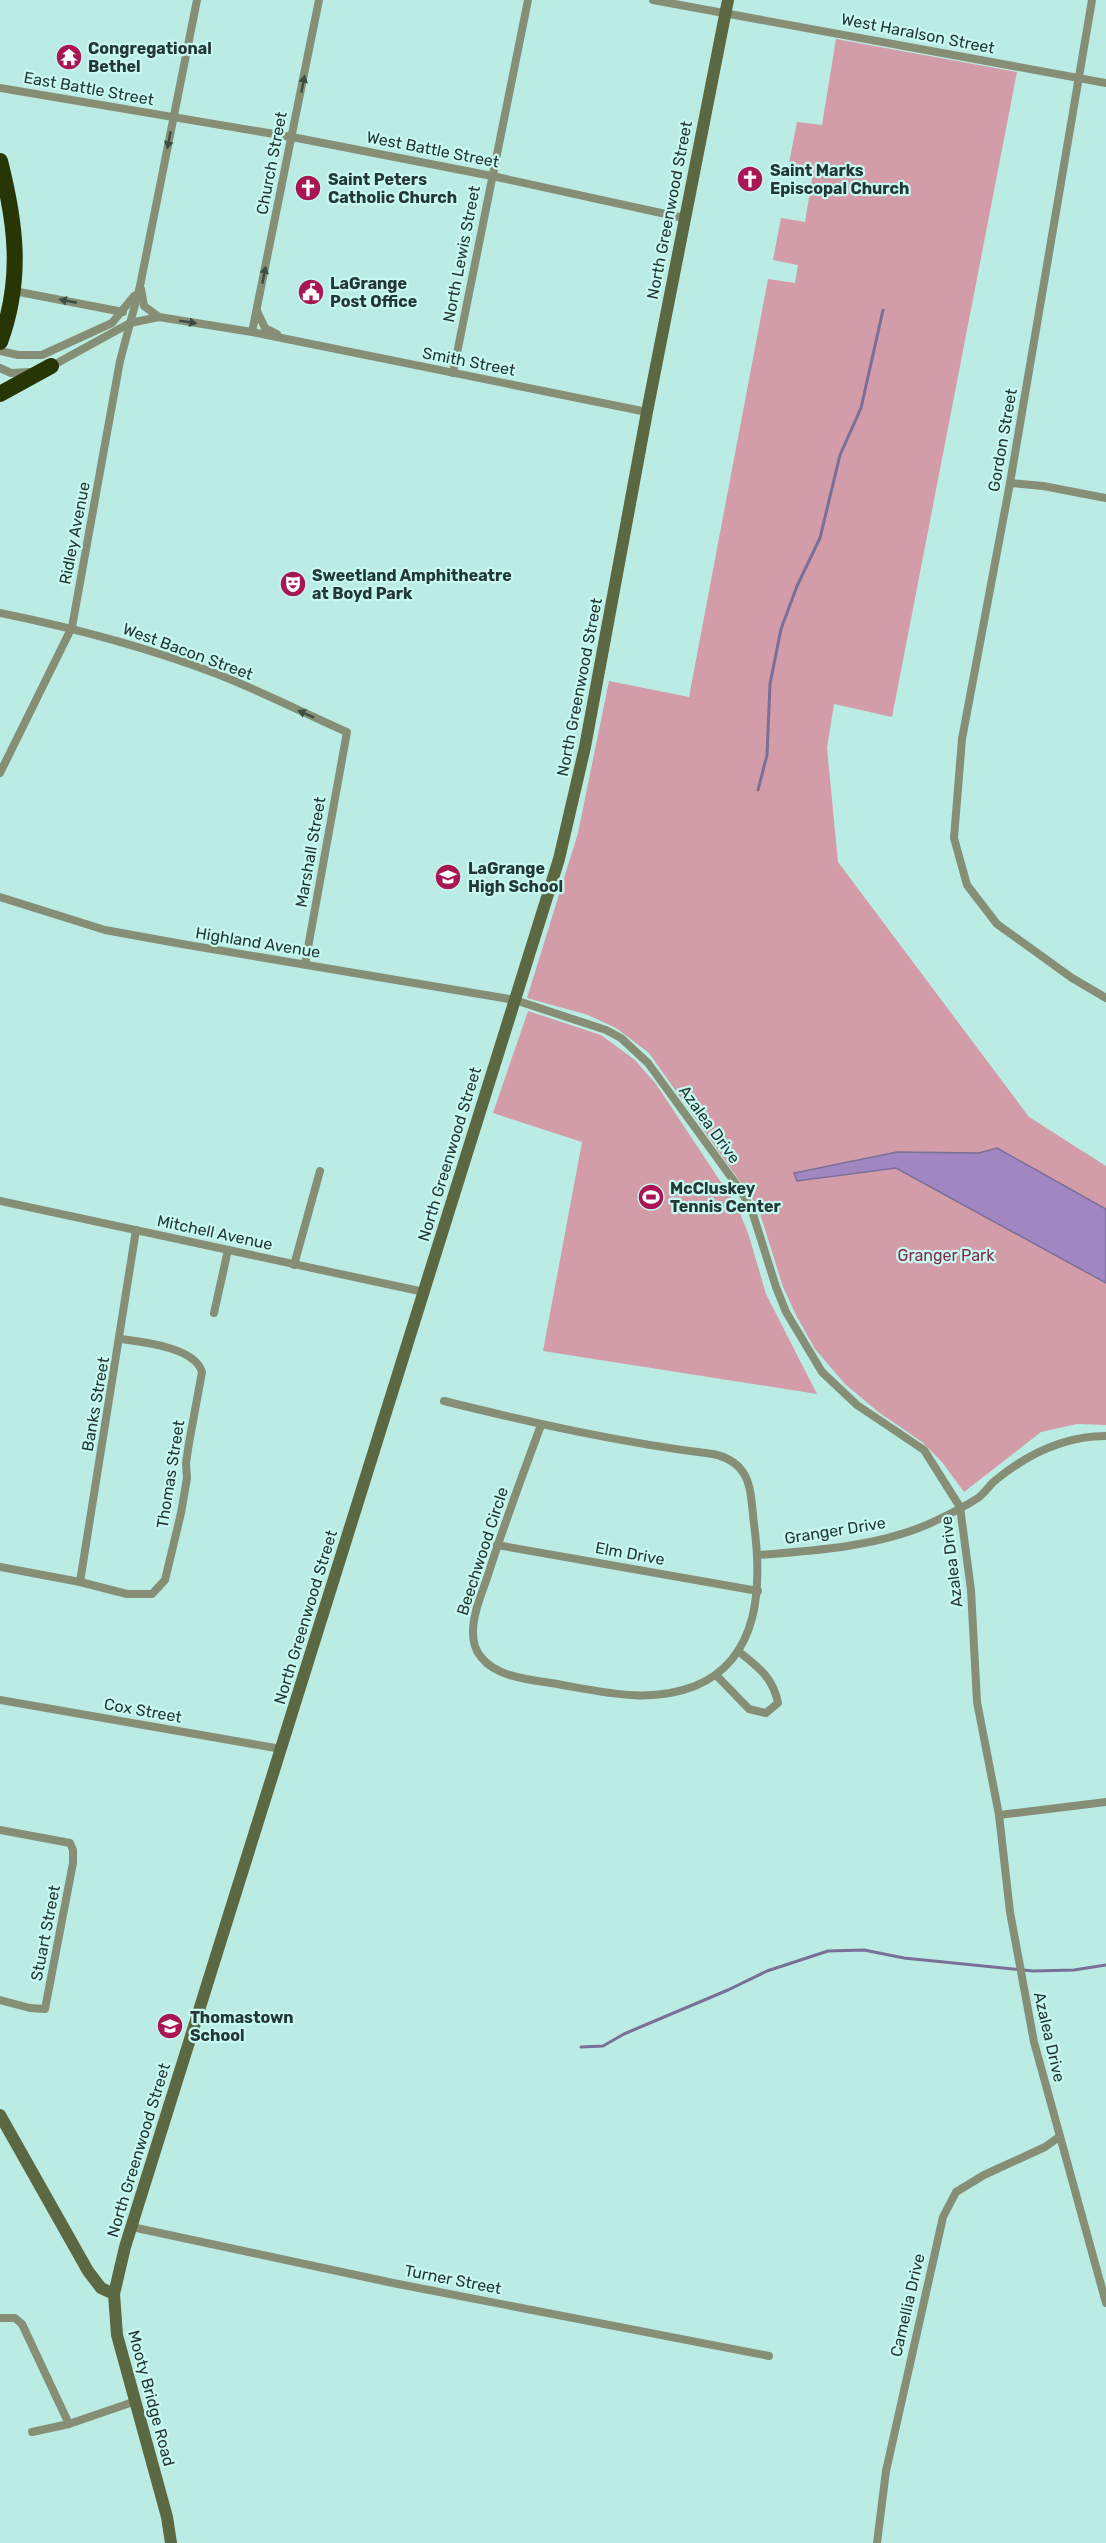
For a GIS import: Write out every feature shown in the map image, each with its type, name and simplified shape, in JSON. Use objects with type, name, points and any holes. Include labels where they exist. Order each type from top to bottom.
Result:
[{"type":"highway","points":[[0,161],[14,225],[14,291],[0,342]]},
{"type":"highway","points":[[0,394],[51,366]]},
{"type":"main road","name":"North Greenwood Street","points":[[114,2294],[132,2227],[559,859],[585,747],[726,6]]},
{"type":"main road","points":[[0,2115],[88,2271],[101,2288],[114,2294]]},
{"type":"main road","name":"Mooty Bridge Road","points":[[114,2294],[117,2335],[167,2517],[171,2543]]},
{"type":"street","name":"Ridley Avenue","points":[[0,773],[72,627],[120,361],[140,286],[197,0]]},
{"type":"street","name":"Church Street","points":[[252,332],[319,0]]},
{"type":"street","name":"North Lewis Street","points":[[453,373],[528,0]]},
{"type":"street","name":"West Haralson Street","points":[[653,0],[726,6],[1106,83]]},
{"type":"street","name":"Gordon Street","points":[[1092,0],[1010,483],[962,739],[954,838],[967,885],[997,924],[1072,978],[1106,998]]},
{"type":"street","name":"East Battle Street","points":[[0,88],[174,117]]},
{"type":"street","name":"West Battle Street","points":[[174,117],[292,137],[492,176],[684,218]]},
{"type":"street","name":"Ridley Avenue","points":[[123,312],[140,286]]},
{"type":"street","points":[[140,286],[144,306],[159,317]]},
{"type":"street","points":[[14,291],[123,312]]},
{"type":"street","name":"Smith Street","points":[[257,311],[265,328],[285,339]]},
{"type":"street","points":[[0,351],[18,355],[42,355],[112,323],[123,312]]},
{"type":"street","name":"Smith Street","points":[[0,368],[11,373],[23,374],[51,366],[130,323],[159,317],[252,332],[647,412]]},
{"type":"street","points":[[1010,483],[1043,486],[1106,498]]},
{"type":"street","name":"West Bacon Street","points":[[0,613],[72,627],[219,675],[348,732],[345,744]]},
{"type":"street","name":"Marshall Street","points":[[305,964],[345,744]]},
{"type":"street","name":"Highland Avenue","points":[[0,897],[105,930],[515,1000]]},
{"type":"street","name":"Azalea Drive","points":[[515,1000],[606,1030],[621,1038],[648,1063],[751,1208],[786,1312],[822,1372],[857,1405],[924,1450],[960,1508],[971,1590],[977,1701],[999,1815],[1012,1923],[1034,2042],[1106,2303]]},
{"type":"street","points":[[294,1265],[320,1171]]},
{"type":"street","name":"Mitchell Avenue","points":[[0,1201],[424,1292]]},
{"type":"street","name":"Banks Street","points":[[80,1582],[121,1339],[136,1230]]},
{"type":"street","points":[[214,1312],[228,1250]]},
{"type":"street","name":"Thomas Street","points":[[80,1582],[127,1594],[152,1594],[165,1580],[185,1495],[186,1463],[202,1379],[200,1365],[172,1348],[121,1339]]},
{"type":"street","name":"Beechwood Circle","points":[[444,1401],[541,1425],[713,1454],[731,1461],[746,1475],[751,1487],[758,1556],[758,1591],[752,1622],[738,1651],[716,1675],[697,1685],[675,1692],[640,1696],[598,1692],[530,1679],[492,1667],[478,1653],[473,1633],[477,1610],[497,1545],[541,1425]]},
{"type":"street","name":"Granger Drive","points":[[758,1556],[870,1542],[902,1534],[979,1497],[996,1480],[1025,1459],[1069,1440],[1106,1436]]},
{"type":"street","name":"Elm Drive","points":[[497,1545],[758,1591]]},
{"type":"street","points":[[0,1568],[80,1582]]},
{"type":"street","points":[[716,1675],[749,1709],[766,1713],[778,1703],[775,1687],[761,1670],[738,1651]]},
{"type":"street","name":"Cox Street","points":[[0,1700],[281,1749]]},
{"type":"street","points":[[999,1815],[1106,1802]]},
{"type":"street","name":"Stuart Street","points":[[0,1830],[70,1843],[73,1850],[73,1863],[45,2009],[30,2008],[0,2000]]},
{"type":"street","name":"Camellia Drive","points":[[877,2543],[886,2470],[943,2217],[956,2192],[984,2175],[1045,2147],[1059,2137]]},
{"type":"street","name":"Turner Street","points":[[132,2227],[393,2283],[769,2356]]},
{"type":"street","points":[[0,2318],[15,2318],[22,2325],[69,2424]]},
{"type":"street","points":[[32,2432],[69,2424],[136,2401]]},
{"type":"green space","name":"Granger Park","points":[[836,39],[1017,72],[892,717],[834,704],[827,748],[838,862],[1029,1117],[1106,1166],[1106,1425],[1077,1424],[1041,1432],[964,1492],[942,1462],[922,1442],[877,1411],[845,1384],[815,1349],[783,1287],[758,1207],[649,1053],[616,1028],[588,1015],[527,998],[578,833],[609,681],[689,697],[768,279],[795,283],[798,265],[773,260],[781,218],[805,222],[814,167],[789,163],[797,122],[822,125]]},
{"type":"green space","name":"McCluskey Tennis Center","points":[[528,1011],[601,1035],[635,1060],[656,1084],[738,1208],[766,1294],[817,1394],[543,1351],[582,1142],[493,1113]]},
{"type":"shaded area","points":[[997,1148],[1106,1209],[1106,1283],[896,1168],[797,1181],[794,1173],[897,1152],[979,1153]]},
{"type":"waterway","points":[[758,790],[767,755],[770,684],[781,629],[797,586],[820,538],[840,455],[861,408],[883,310]]},
{"type":"waterway","points":[[581,2047],[603,2046],[624,2034],[767,1971],[828,1951],[864,1950],[904,1958],[1033,1971],[1074,1970],[1106,1965]]},
{"type":"place","name":"Congregational Bethel","points":[[69,57]]},
{"type":"place","name":"Saint Marks Episcopal Church","points":[[750,179]]},
{"type":"place","name":"Saint Peters Catholic Church","points":[[308,188]]},
{"type":"place","name":"LaGrange Post Office","points":[[311,292]]},
{"type":"place","name":"Sweetland Amphitheatre at Boyd Park","points":[[293,584]]},
{"type":"place","name":"LaGrange High School","points":[[448,877]]},
{"type":"place","name":"McCluskey Tennis Center","points":[[651,1197]]},
{"type":"place","name":"Thomastown School","points":[[170,2026]]}]
